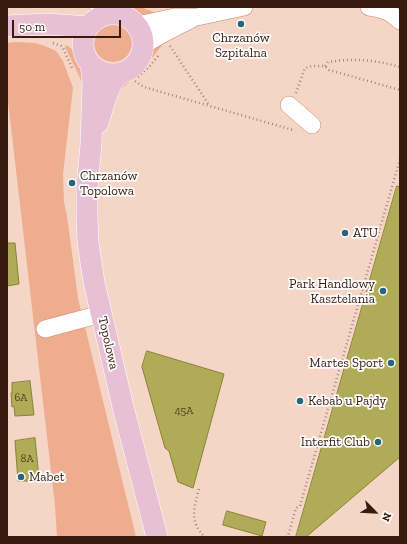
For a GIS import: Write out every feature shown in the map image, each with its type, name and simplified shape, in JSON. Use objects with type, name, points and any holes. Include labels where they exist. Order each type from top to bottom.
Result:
[{"type":"main road","points":[[17,26],[52,24],[103,14],[128,17],[137,25],[151,50]]},
{"type":"main road","name":"Topolowa","points":[[103,14],[83,37],[93,82],[91,144],[87,188],[88,243],[101,314],[123,407],[157,537]]},
{"type":"main road","points":[[17,26],[75,43],[100,71],[129,79]]},
{"type":"main road","name":"Topolowa","points":[[91,144],[110,86],[118,74],[129,79],[130,69],[142,54],[151,50]]},
{"type":"street","points":[[137,25],[175,17],[197,16],[244,7]]},
{"type":"street","points":[[369,7],[385,10],[400,21]]},
{"type":"street","points":[[151,50],[155,37],[165,34],[197,16]]},
{"type":"street","points":[[292,102],[304,128]]},
{"type":"street","points":[[45,329],[101,314]]},
{"type":"path","points":[[167,42],[209,106]]},
{"type":"path","points":[[129,79],[149,67],[151,50]]},
{"type":"path","points":[[325,66],[328,62],[353,60],[378,61],[400,67]]},
{"type":"path","points":[[292,102],[305,68],[312,66],[325,66],[329,70],[400,90]]},
{"type":"path","points":[[129,79],[144,87],[209,106],[304,128]]},
{"type":"path","points":[[286,537],[288,536],[296,508],[300,506],[400,159]]},
{"type":"path","points":[[199,489],[193,509],[194,521],[205,537]]},
{"type":"shaded area","points":[[127,7],[141,7],[154,12],[154,16],[142,16]]},
{"type":"shaded area","points":[[109,24],[117,24],[124,27],[129,32],[132,43],[129,54],[124,59],[117,62],[109,62],[102,59],[97,54],[94,47],[94,39],[97,32],[102,27]]},
{"type":"shaded area","points":[[163,42],[144,68],[116,94],[131,76],[142,67],[150,51]]},
{"type":"shaded area","points":[[7,43],[35,43],[56,51],[63,61],[73,88],[63,174],[64,202],[78,298],[136,537],[57,537],[55,505],[7,93]]},
{"type":"shaded area","points":[[66,45],[80,57],[82,61],[84,71],[83,84],[65,47]]},
{"type":"building","points":[[397,186],[400,187],[400,457],[306,537],[296,537]]},
{"type":"building","points":[[7,243],[15,243],[19,284],[7,286]]},
{"type":"building","points":[[147,351],[224,374],[193,488],[178,482],[169,451],[165,448],[142,367]]},
{"type":"building","points":[[30,381],[34,415],[15,416],[14,406],[12,407],[12,383]]},
{"type":"building","points":[[35,438],[39,478],[29,481],[18,481],[15,441]]},
{"type":"building","points":[[227,511],[266,522],[262,536],[223,525]]},
{"type":"place","name":"Chrzanów Szpitalna","points":[[241,24]]},
{"type":"place","name":"Chrzanów Topolowa","points":[[72,183]]},
{"type":"place","name":"ATU","points":[[345,233]]},
{"type":"place","name":"Park Handlowy Kasztelania","points":[[383,291]]},
{"type":"place","name":"Martes Sport","points":[[391,363]]},
{"type":"place","name":"Kebab u Pajdy","points":[[300,401]]},
{"type":"place","name":"Interfit Club","points":[[378,442]]},
{"type":"place","name":"Mabet","points":[[21,477]]}]
